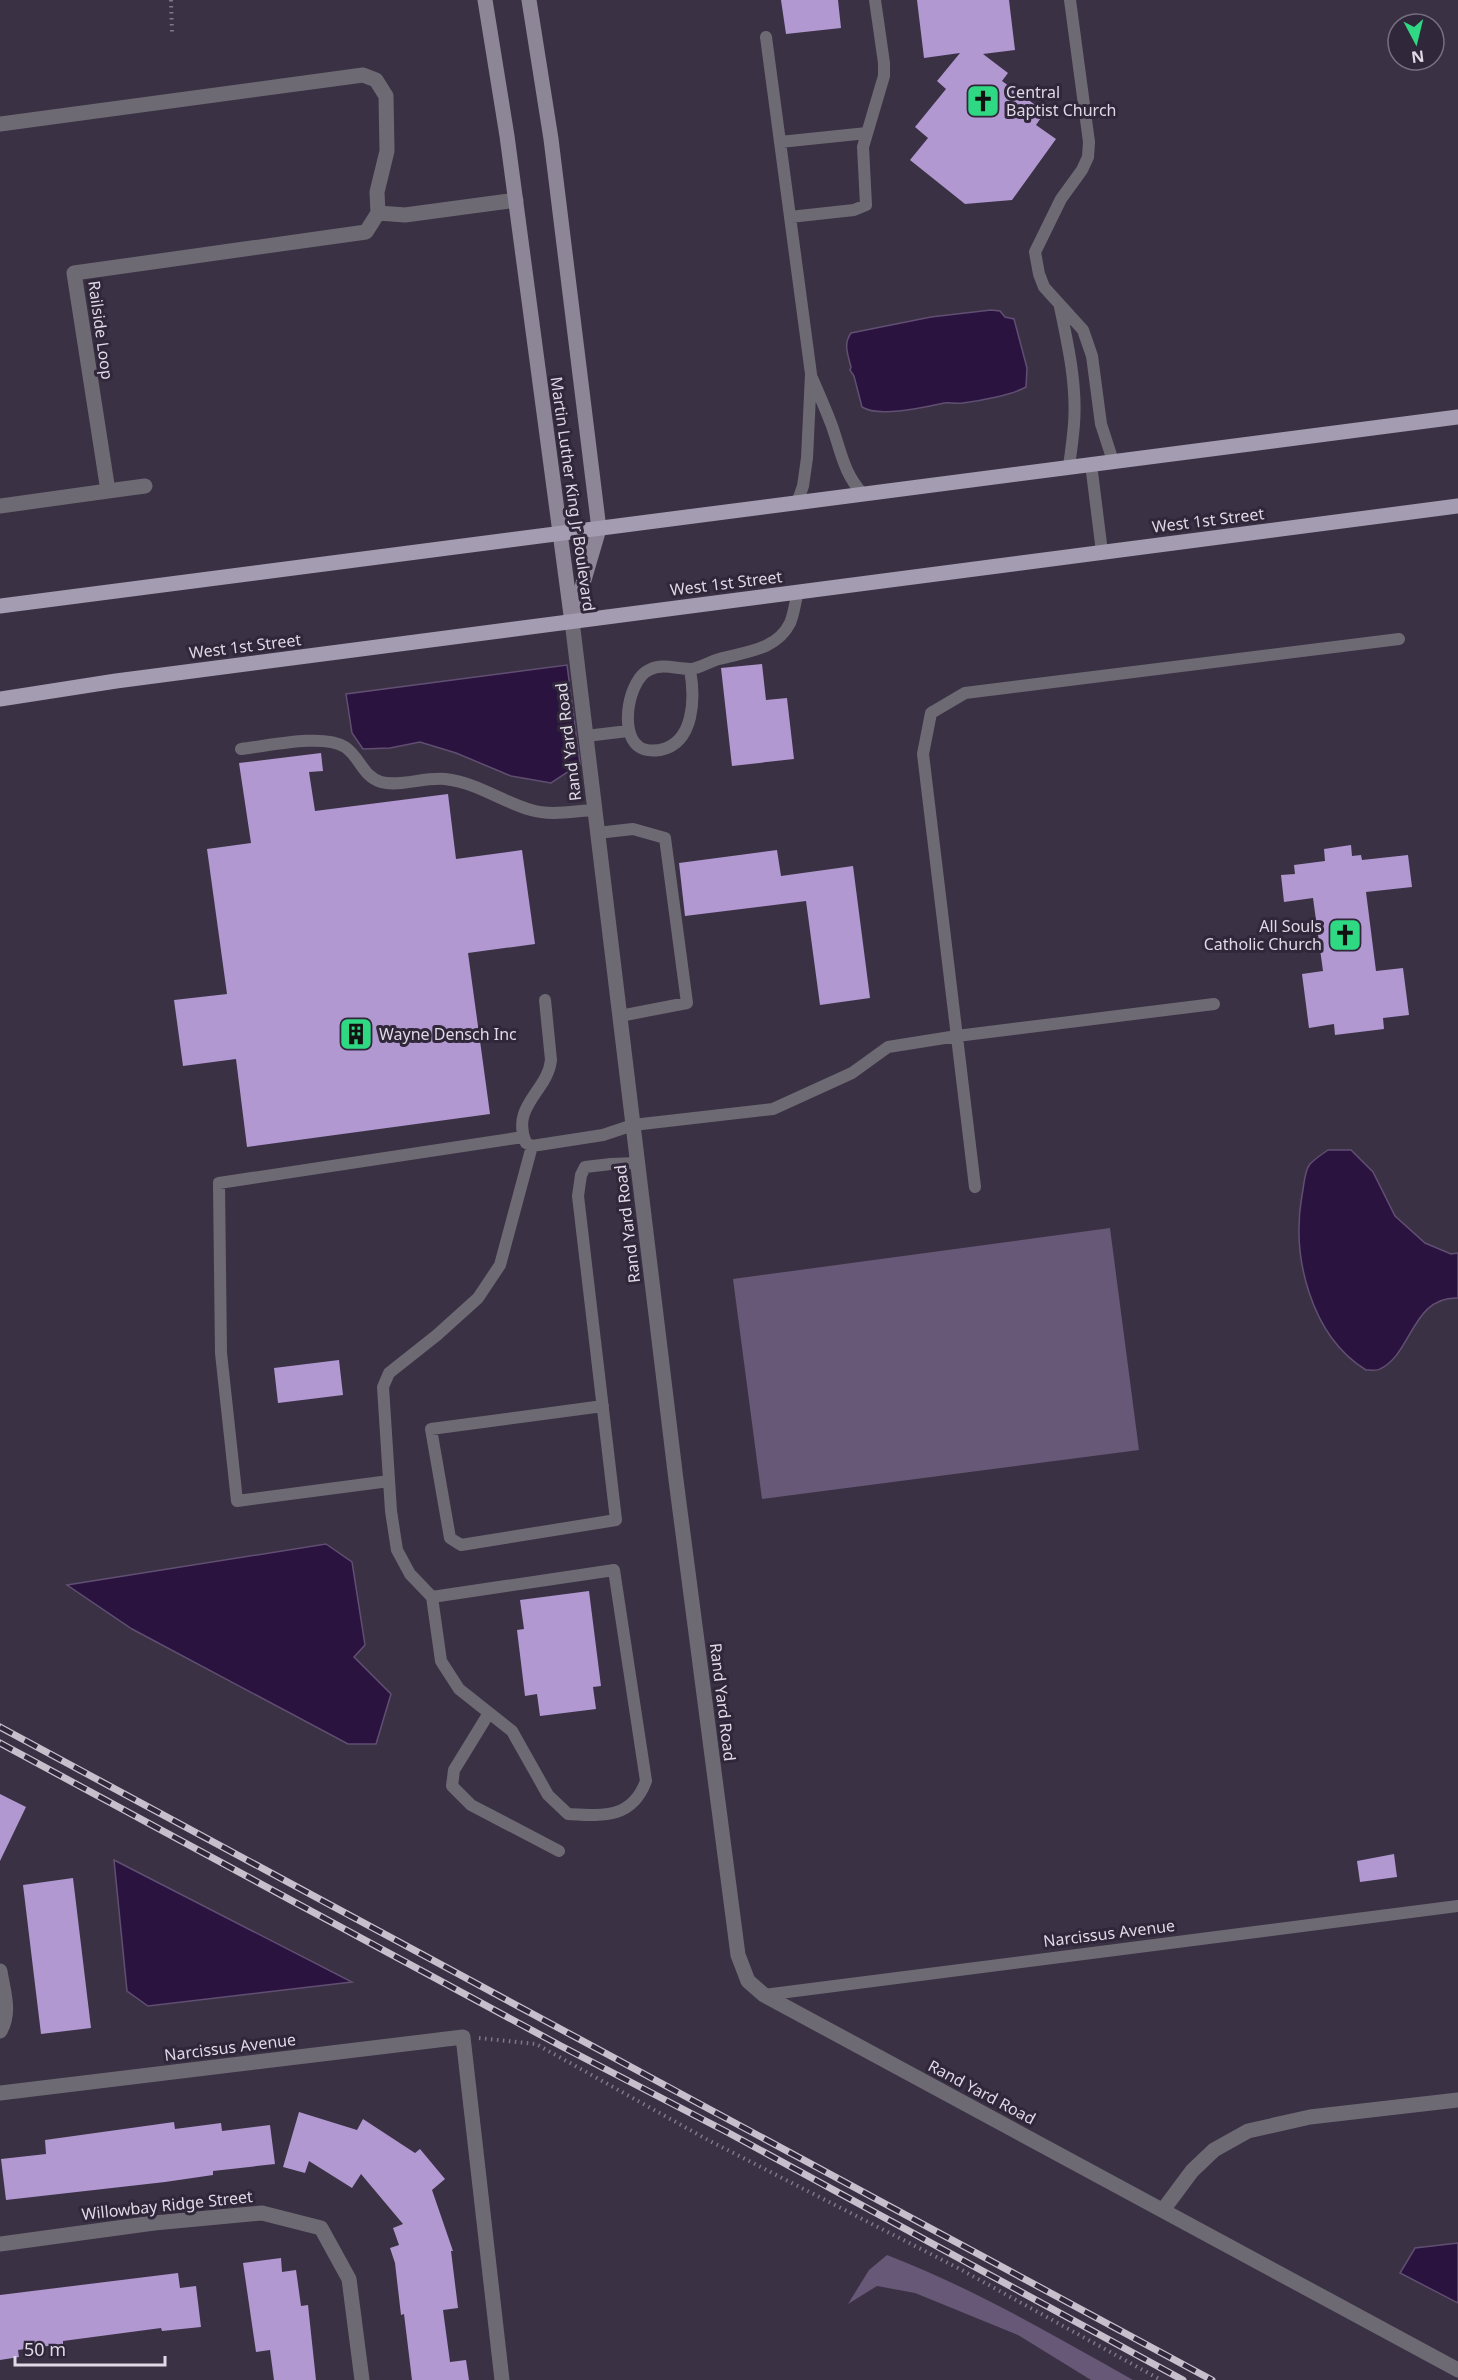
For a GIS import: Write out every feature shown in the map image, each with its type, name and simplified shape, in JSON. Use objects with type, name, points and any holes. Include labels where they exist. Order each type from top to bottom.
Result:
[{"type":"main road","name":"Martin Luther King Jr Boulevard","points":[[484,0],[516,200],[572,621]]},
{"type":"main road","name":"Martin Luther King Jr Boulevard","points":[[529,0],[551,138],[598,529],[572,621]]},
{"type":"main road","points":[[0,606],[1458,417]]},
{"type":"main road","name":"West 1st Street","points":[[0,699],[572,621],[1458,506]]},
{"type":"street","points":[[0,124],[363,75],[376,80],[386,96],[387,150],[376,192],[378,213],[405,215],[516,200]]},
{"type":"street","name":"Railside Loop","points":[[108,491],[74,273],[366,232],[378,213]]},
{"type":"street","points":[[0,506],[144,486]]},
{"type":"street","name":"Rand Yard Road","points":[[572,621],[676,1480],[738,1955],[748,1982],[764,1995],[1458,2370]]},
{"type":"street","points":[[0,1971],[6,2009],[5,2022],[0,2031]]},
{"type":"street","points":[[463,2037],[502,2380]]},
{"type":"street","name":"Narcissus Avenue","points":[[0,2093],[463,2037]]},
{"type":"street","points":[[1163,2210],[1192,2171],[1214,2150],[1248,2131],[1310,2117],[1458,2100]]},
{"type":"street","name":"Willowbay Ridge Street","points":[[0,2244],[154,2223],[262,2212],[321,2228],[349,2279],[362,2380]]},
{"type":"lane","points":[[790,217],[854,210],[866,205],[863,147],[884,76],[875,0]]},
{"type":"lane","points":[[1070,0],[1089,142],[1088,157],[1082,170],[1061,199],[1035,252],[1044,287],[1083,330],[1092,356],[1101,424],[1113,461]]},
{"type":"lane","points":[[766,37],[811,374],[807,458],[803,486],[797,503]]},
{"type":"lane","points":[[780,142],[867,133]]},
{"type":"lane","points":[[1059,306],[1071,359],[1074,402],[1069,466]]},
{"type":"lane","points":[[811,374],[833,428],[841,458],[852,482],[863,494]]},
{"type":"lane","points":[[1091,464],[1102,552]]},
{"type":"lane","points":[[690,670],[693,685],[692,709],[686,730],[681,737],[662,750],[645,750],[638,746],[628,731],[627,716],[635,682],[643,673],[652,668],[666,667],[690,670],[717,659],[757,650],[770,644],[779,637],[790,622],[798,592]]},
{"type":"lane","points":[[975,1187],[923,754],[931,713],[965,693],[1399,639]]},
{"type":"lane","points":[[586,736],[628,731]]},
{"type":"lane","points":[[241,749],[328,741],[344,747],[354,755],[373,779],[384,783],[443,779],[480,787],[533,811],[551,813],[595,810]]},
{"type":"lane","points":[[597,833],[633,829],[665,838],[687,1004],[620,1016]]},
{"type":"lane","points":[[432,1597],[614,1570],[646,1781],[641,1796],[627,1809],[603,1816],[568,1814],[548,1795],[512,1731],[459,1689],[441,1660],[432,1597],[410,1574],[397,1550],[389,1481],[383,1387],[389,1373],[437,1335],[478,1298],[500,1265],[527,1141],[522,1122],[527,1104],[550,1070],[545,1000]]},
{"type":"lane","points":[[389,1481],[237,1501],[221,1353],[219,1183],[527,1141],[603,1135],[633,1125],[772,1109],[852,1073],[888,1047],[957,1036],[1214,1004]]},
{"type":"lane","points":[[603,1406],[431,1428],[450,1538],[461,1545],[616,1520],[603,1406],[578,1196],[581,1175],[585,1167],[637,1163]]},
{"type":"lane","points":[[489,1713],[454,1770],[453,1786],[471,1805],[559,1851]]},
{"type":"lane","name":"Narcissus Avenue","points":[[764,1995],[1458,1906]]},
{"type":"path","points":[[171,0],[172,33]]},
{"type":"path","points":[[463,2037],[536,2044],[708,2140],[958,2268],[1161,2380]]},
{"type":"shaded area","points":[[1000,311],[1005,317],[1014,319],[1027,368],[1026,387],[986,399],[944,403],[902,411],[879,412],[862,407],[854,376],[850,370],[847,350],[847,341],[851,333],[931,317]]},
{"type":"shaded area","points":[[567,665],[580,764],[551,783],[511,776],[456,753],[420,742],[390,748],[363,749],[352,733],[346,694]]},
{"type":"shaded area","points":[[1328,1150],[1351,1150],[1373,1172],[1395,1216],[1425,1243],[1451,1254],[1458,1253],[1458,1298],[1443,1300],[1431,1306],[1391,1362],[1377,1370],[1366,1370],[1347,1355],[1331,1337],[1309,1293],[1303,1269],[1299,1219],[1305,1175],[1310,1164]]},
{"type":"shaded area","points":[[1110,1228],[1139,1450],[762,1499],[733,1279]]},
{"type":"shaded area","points":[[326,1544],[352,1562],[365,1645],[354,1657],[391,1694],[376,1744],[348,1744],[132,1629],[67,1585]]},
{"type":"shaded area","points":[[114,1860],[352,1982],[148,2006],[127,1991]]},
{"type":"shaded area","points":[[1458,2243],[1458,2303],[1400,2273],[1415,2248]]},
{"type":"shaded area","points":[[887,2255],[982,2297],[1133,2380],[1091,2380],[1018,2335],[915,2293],[877,2286],[848,2304],[869,2270]]},
{"type":"building","points":[[781,0],[838,0],[841,28],[786,34]]},
{"type":"building","name":"Central Baptist Church","points":[[917,0],[1009,0],[1015,50],[983,54],[1008,73],[1002,81],[1045,112],[1036,125],[1056,139],[1012,200],[965,204],[910,160],[928,138],[915,127],[946,89],[937,81],[960,53],[924,58]]},
{"type":"building","points":[[762,664],[766,700],[787,698],[794,759],[732,766],[721,668]]},
{"type":"building","name":"Wayne Densch Inc","points":[[321,753],[323,771],[309,772],[315,811],[448,794],[456,859],[522,850],[535,944],[468,953],[490,1114],[247,1147],[236,1059],[183,1066],[174,1000],[227,994],[207,849],[251,843],[239,763]]},
{"type":"building","name":"All Souls Catholic Church","points":[[1351,845],[1352,856],[1361,855],[1362,860],[1408,855],[1412,887],[1366,892],[1376,971],[1403,968],[1409,1015],[1383,1018],[1384,1029],[1335,1035],[1334,1024],[1309,1028],[1302,974],[1323,971],[1313,898],[1284,902],[1281,875],[1295,874],[1294,865],[1325,861],[1324,849]]},
{"type":"building","points":[[777,850],[781,876],[853,866],[870,998],[820,1005],[806,901],[685,916],[679,863]]},
{"type":"building","points":[[339,1360],[343,1395],[278,1403],[274,1368]]},
{"type":"building","points":[[589,1591],[601,1686],[593,1687],[596,1709],[540,1716],[537,1694],[525,1696],[517,1630],[524,1629],[520,1600]]},
{"type":"building","points":[[0,1794],[26,1807],[0,1861]]},
{"type":"building","points":[[1394,1854],[1397,1877],[1360,1882],[1357,1861]]},
{"type":"building","points":[[73,1878],[91,2028],[41,2034],[23,1885]]},
{"type":"building","points":[[299,2112],[357,2130],[363,2119],[415,2153],[420,2149],[445,2179],[432,2190],[453,2251],[451,2251],[458,2308],[443,2310],[450,2362],[466,2360],[469,2380],[412,2380],[404,2314],[401,2315],[395,2263],[390,2248],[399,2245],[393,2228],[403,2224],[361,2174],[352,2188],[309,2161],[305,2173],[283,2167]]},
{"type":"building","points":[[174,2122],[175,2129],[221,2123],[222,2131],[270,2125],[275,2164],[213,2171],[213,2175],[165,2182],[6,2200],[1,2159],[46,2154],[45,2140]]},
{"type":"building","points":[[281,2258],[282,2272],[296,2270],[301,2306],[308,2305],[316,2380],[274,2380],[270,2350],[256,2352],[243,2263]]},
{"type":"building","points":[[178,2273],[180,2288],[196,2286],[201,2327],[162,2331],[161,2328],[63,2341],[63,2344],[18,2350],[19,2357],[0,2360],[0,2295]]},
{"type":"railway","points":[[0,1727],[1212,2380]]},
{"type":"railway","points":[[0,1743],[561,2046],[727,2132],[1183,2380]]},
{"type":"place","name":"Central Baptist Church","points":[[983,101]]},
{"type":"place","name":"All Souls Catholic Church","points":[[1345,935]]},
{"type":"place","name":"Wayne Densch Inc","points":[[356,1034]]}]
